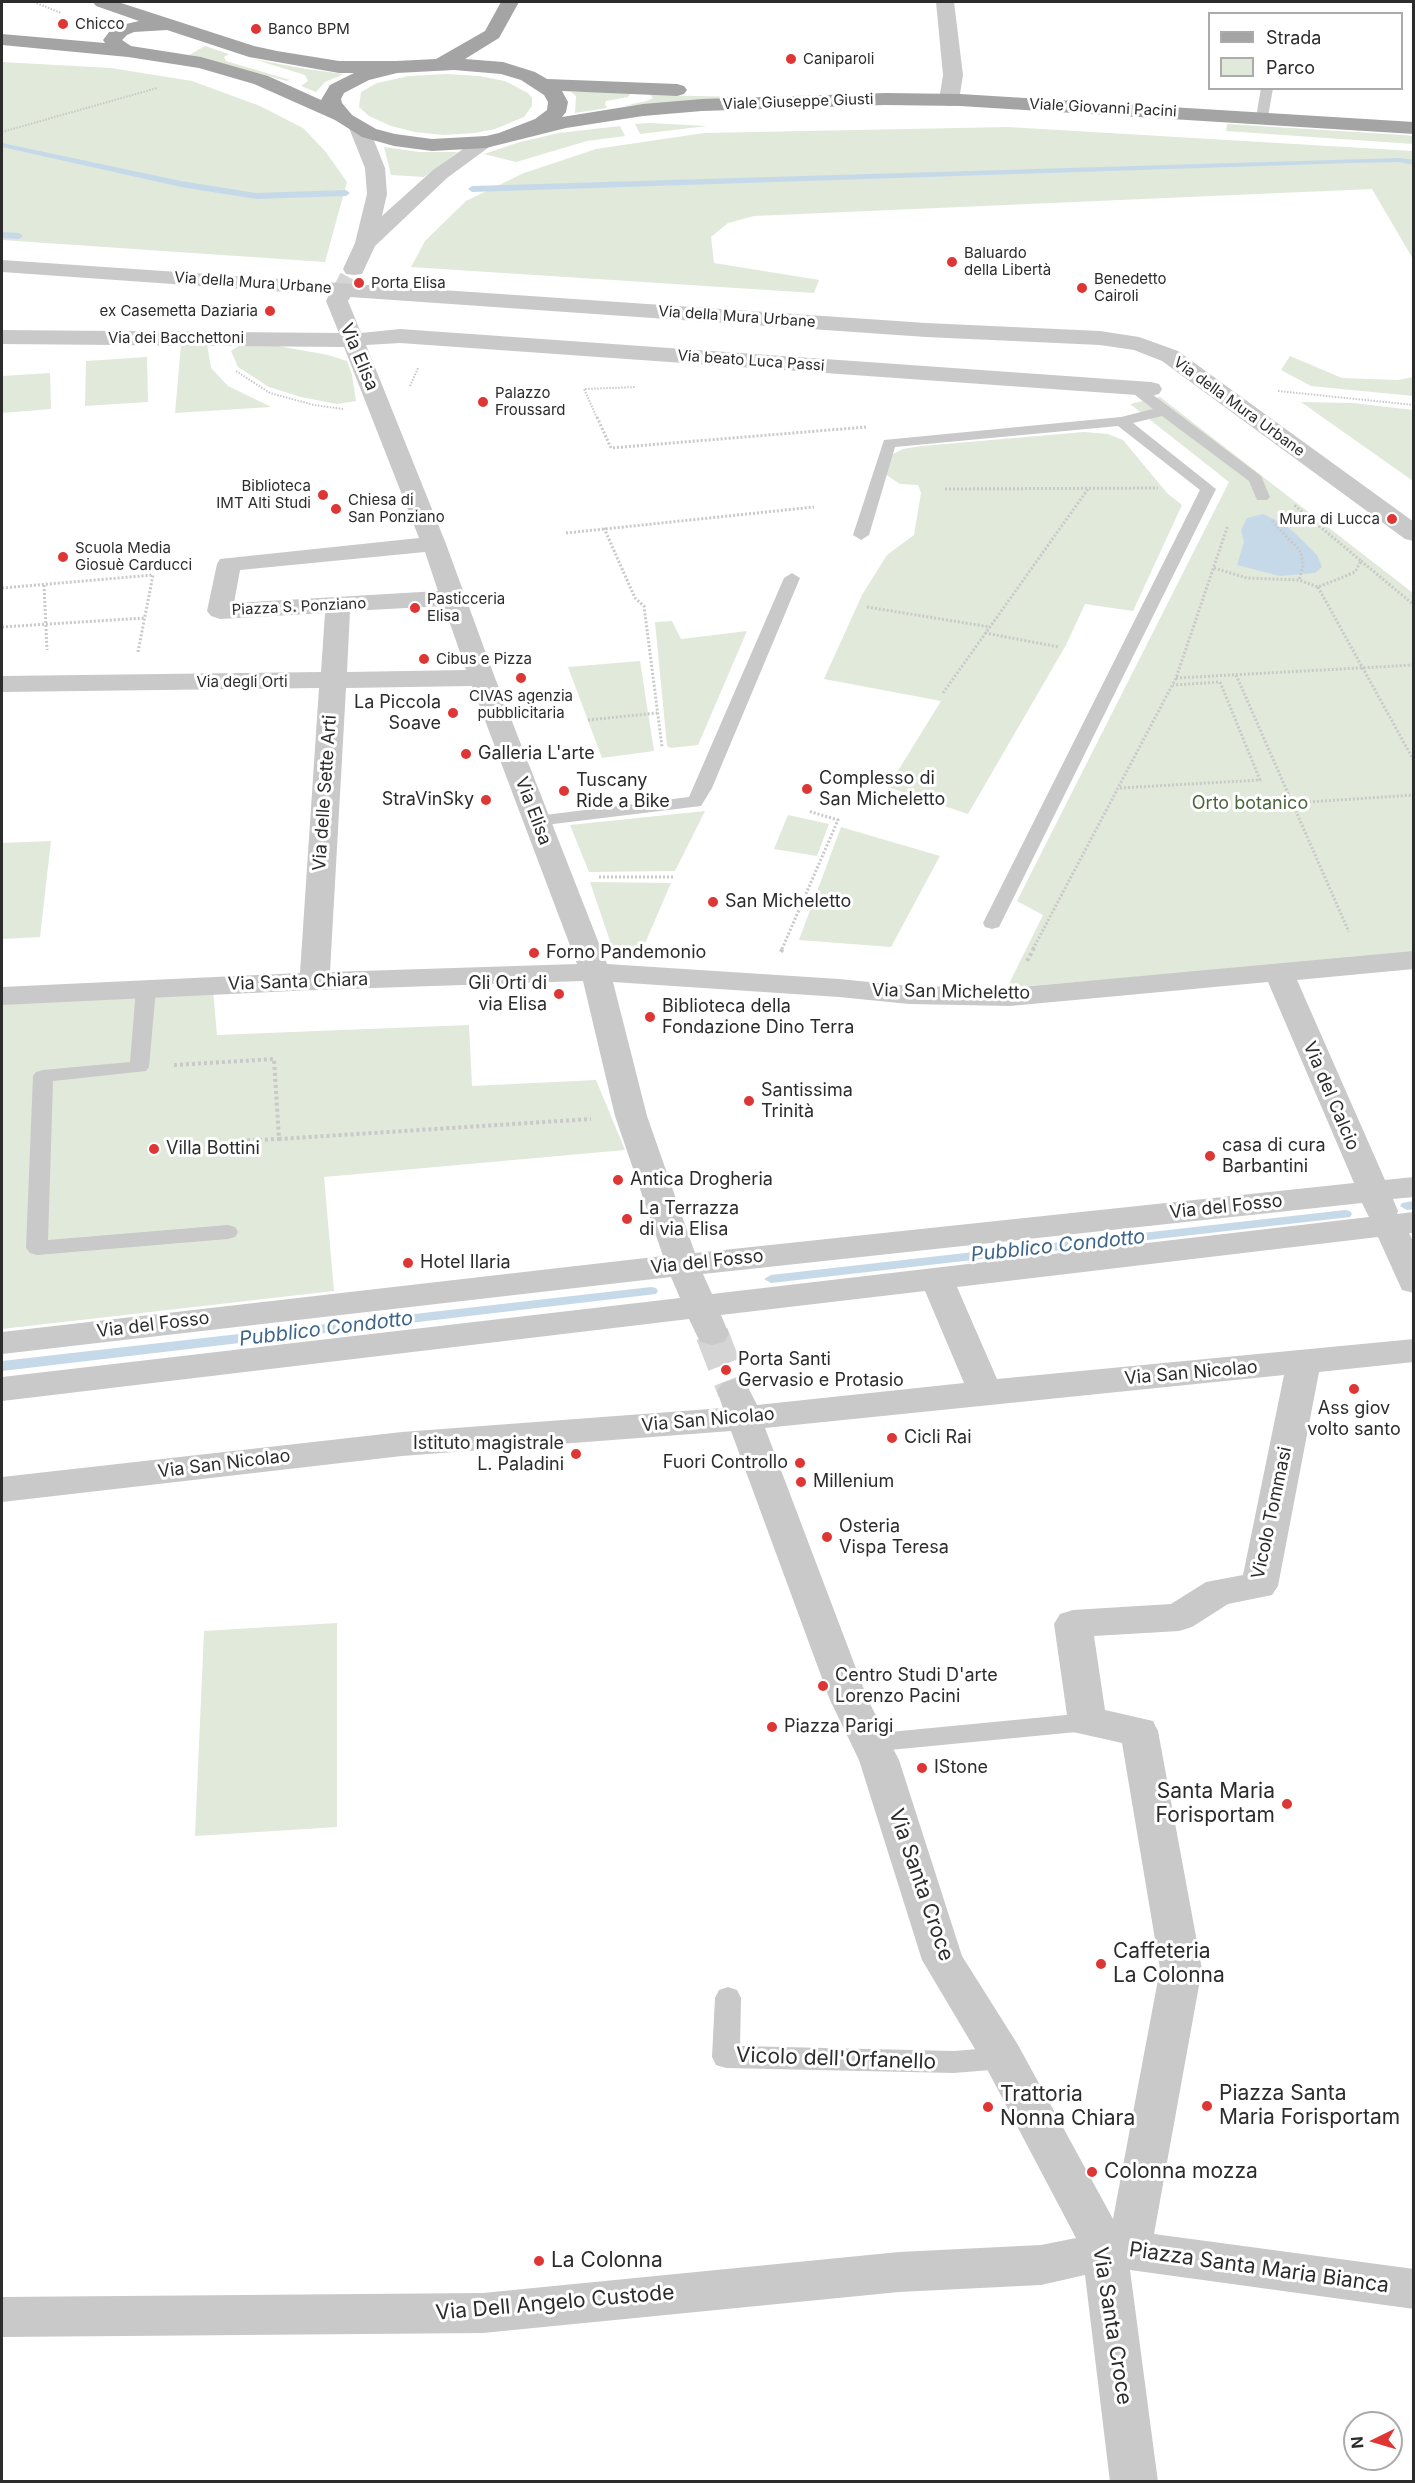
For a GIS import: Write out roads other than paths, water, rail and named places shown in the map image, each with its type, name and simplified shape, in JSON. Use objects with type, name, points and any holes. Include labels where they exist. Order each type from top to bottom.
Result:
[{"type":"main road","points":[[440,64],[470,50],[492,34],[510,2]]},
{"type":"main road","points":[[2,40],[131,52],[201,63],[261,80],[339,115],[359,128],[409,143],[445,145],[486,142],[517,134],[542,123],[556,112],[558,102],[545,85],[528,76],[503,68],[440,64],[339,67],[296,60],[249,51],[106,3]]},
{"type":"main road","points":[[106,3],[121,31]]},
{"type":"main road","points":[[31,42],[87,38],[141,25],[168,24]]},
{"type":"main road","points":[[121,31],[112,40],[119,48],[131,52],[159,53],[181,48],[193,39],[190,30]]},
{"type":"main road","points":[[492,34],[503,68]]},
{"type":"main road","points":[[339,115],[331,99],[341,86],[362,76],[396,67]]},
{"type":"main road","name":"Viale Giuseppe Giusti","points":[[545,85],[794,93],[885,99]]},
{"type":"main road","name":"Viale Giovanni Pacini","points":[[885,99],[949,100],[1262,117],[1413,128]]},
{"type":"main road","name":"Viale Giuseppe Giusti","points":[[517,134],[566,122],[643,110],[702,105],[885,99]]},
{"type":"main road","name":"Viale Giovanni Pacini","points":[[1320,121],[1413,120]]},
{"type":"street","points":[[945,2],[953,75],[949,100]]},
{"type":"street","points":[[354,269],[366,243],[377,194],[377,179],[359,128]]},
{"type":"street","points":[[366,243],[440,174],[486,142]]},
{"type":"street","name":"Via della Mura Urbane","points":[[2,266],[914,329],[1100,338],[1139,344],[1170,356],[1413,534]]},
{"type":"street","name":"Via Elisa","points":[[340,295],[337,301],[351,340],[383,413],[434,543],[482,678],[595,972],[613,1036],[631,1116],[683,1265],[706,1321]]},
{"type":"street","name":"Via beato Luca Passi","points":[[351,340],[400,336],[1143,388]]},
{"type":"street","name":"Via dei Bacchettoni","points":[[2,337],[351,340]]},
{"type":"street","name":"Piazza S. Ponziano","points":[[434,543],[229,564],[220,611],[452,598]]},
{"type":"street","name":"Via delle Sette Arti","points":[[314,981],[338,605]]},
{"type":"street","name":"Via degli Orti","points":[[2,684],[332,682],[482,678]]},
{"type":"street","name":"Via San Micheletto","points":[[595,972],[909,995],[1010,997],[1413,960]]},
{"type":"street","name":"Via Santa Chiara","points":[[2,996],[314,981],[595,972]]},
{"type":"street","name":"Via del Calcio","points":[[1279,973],[1387,1212],[1413,1282]]},
{"type":"street","name":"Via del Fosso","points":[[2,1389],[706,1321],[936,1278],[1387,1212],[1413,1187]]},
{"type":"street","name":"Via del Fosso","points":[[2,1343],[683,1265],[1387,1212]]},
{"type":"street","points":[[936,1278],[985,1392]]},
{"type":"street","name":"Via San Nicolao","points":[[2,1490],[739,1405],[985,1392],[1413,1350]]},
{"type":"street","name":"Vicolo Tommasi","points":[[1086,1722],[1073,1624],[1179,1617],[1219,1592],[1259,1586],[1304,1362]]},
{"type":"street","name":"Via Santa Croce","points":[[739,1405],[849,1700],[879,1760],[943,1960],[1116,2248],[1134,2481]]},
{"type":"street","points":[[1086,1722],[1139,1731],[1181,1969],[1116,2248]]},
{"type":"street","name":"Piazza Santa Maria Bianca","points":[[1116,2248],[1413,2289]]},
{"type":"street","name":"Via Dell Angelo Custode","points":[[2,2317],[483,2313],[899,2272],[1041,2265],[1081,2258],[1116,2248]]},
{"type":"lane","points":[[1262,117],[1267,90]]},
{"type":"lane","points":[[1143,388],[1165,411],[1256,479],[1262,497]]},
{"type":"lane","points":[[861,535],[889,443],[1121,421],[1165,411]]},
{"type":"lane","points":[[992,923],[1208,489],[1121,421]]},
{"type":"lane","points":[[537,821],[695,802],[708,777],[792,578]]},
{"type":"lane","points":[[146,989],[139,1067],[43,1076],[37,1248],[228,1232]]},
{"type":"lane","points":[[869,1743],[1086,1722]]},
{"type":"lane","name":"Vicolo dell'Orfanello","points":[[728,1998],[726,2057],[954,2062],[1003,2058]]},
{"type":"water","points":[[1263,514],[1284,524],[1298,536],[1317,555],[1322,567],[1315,573],[1280,576],[1237,565],[1244,542],[1241,530],[1247,518]]},
{"type":"waterway","points":[[2,145],[181,184],[256,196],[346,193]]},
{"type":"waterway","points":[[472,189],[1352,161],[1399,160],[1414,163]]},
{"type":"waterway","points":[[2,235],[19,236]]},
{"type":"waterway","name":"Pubblico Condotto","points":[[1407,1206],[1414,1205]]},
{"type":"waterway","name":"Pubblico Condotto","points":[[771,1279],[1345,1214]]},
{"type":"waterway","name":"Pubblico Condotto","points":[[2,1366],[651,1291]]},
{"type":"tunnel","points":[[340,295],[354,269]]},
{"type":"tunnel","points":[[712,1334],[734,1391]]},
{"type":"place","name":"Chicco","points":[[63,24]]},
{"type":"place","name":"Banco BPM","points":[[256,29]]},
{"type":"place","name":"Caniparoli","points":[[791,59]]},
{"type":"place","name":"Baluardo della Libertà","points":[[952,262]]},
{"type":"place","name":"Porta Elisa","points":[[359,283]]},
{"type":"place","name":"Benedetto Cairoli","points":[[1082,288]]},
{"type":"place","name":"ex Casemetta Daziaria","points":[[270,311]]},
{"type":"place","name":"Palazzo Froussard","points":[[483,402]]},
{"type":"place","name":"Biblioteca IMT Alti Studi","points":[[323,495]]},
{"type":"place","name":"Chiesa di San Ponziano","points":[[336,509]]},
{"type":"place","name":"Mura di Lucca","points":[[1392,519]]},
{"type":"place","name":"Scuola Media Giosuè Carducci","points":[[63,557]]},
{"type":"place","name":"Pasticceria Elisa","points":[[415,608]]},
{"type":"place","name":"Cibus e Pizza","points":[[424,659]]},
{"type":"place","name":"CIVAS agenzia pubblicitaria","points":[[521,678]]},
{"type":"place","name":"La Piccola Soave","points":[[453,713]]},
{"type":"place","name":"Galleria L'arte","points":[[466,754]]},
{"type":"place","name":"Complesso di San Micheletto","points":[[807,789]]},
{"type":"place","name":"Tuscany Ride a Bike","points":[[564,791]]},
{"type":"place","name":"StraVinSky","points":[[486,800]]},
{"type":"place","name":"San Micheletto","points":[[713,902]]},
{"type":"place","name":"Forno Pandemonio","points":[[534,953]]},
{"type":"place","name":"Gli Orti di via Elisa","points":[[559,994]]},
{"type":"place","name":"Biblioteca della Fondazione Dino Terra","points":[[650,1017]]},
{"type":"place","name":"Santissima Trinità","points":[[749,1101]]},
{"type":"place","name":"Villa Bottini","points":[[154,1149]]},
{"type":"place","name":"casa di cura Barbantini","points":[[1210,1156]]},
{"type":"place","name":"Antica Drogheria","points":[[618,1180]]},
{"type":"place","name":"La Terrazza di via Elisa","points":[[627,1219]]},
{"type":"place","name":"Hotel Ilaria","points":[[408,1263]]},
{"type":"place","name":"Porta Santi Gervasio e Protasio","points":[[726,1370]]},
{"type":"place","name":"Ass giov volto santo","points":[[1354,1389]]},
{"type":"place","name":"Cicli Rai","points":[[892,1438]]},
{"type":"place","name":"Istituto magistrale L. Paladini","points":[[576,1454]]},
{"type":"place","name":"Fuori Controllo","points":[[800,1463]]},
{"type":"place","name":"Millenium","points":[[801,1482]]},
{"type":"place","name":"Osteria Vispa Teresa","points":[[827,1537]]},
{"type":"place","name":"Centro Studi D'arte Lorenzo Pacini","points":[[823,1686]]},
{"type":"place","name":"Piazza Parigi","points":[[772,1727]]},
{"type":"place","name":"IStone","points":[[922,1768]]},
{"type":"place","name":"Santa Maria Forisportam","points":[[1287,1804]]},
{"type":"place","name":"Caffeteria La Colonna","points":[[1101,1964]]},
{"type":"place","name":"Piazza Santa Maria Forisportam","points":[[1207,2106]]},
{"type":"place","name":"Trattoria Nonna Chiara","points":[[988,2107]]},
{"type":"place","name":"Colonna mozza","points":[[1092,2172]]},
{"type":"place","name":"La Colonna","points":[[539,2261]]},
{"type":"park label","name":"Orto botanico","points":[[1250,804]]}]
